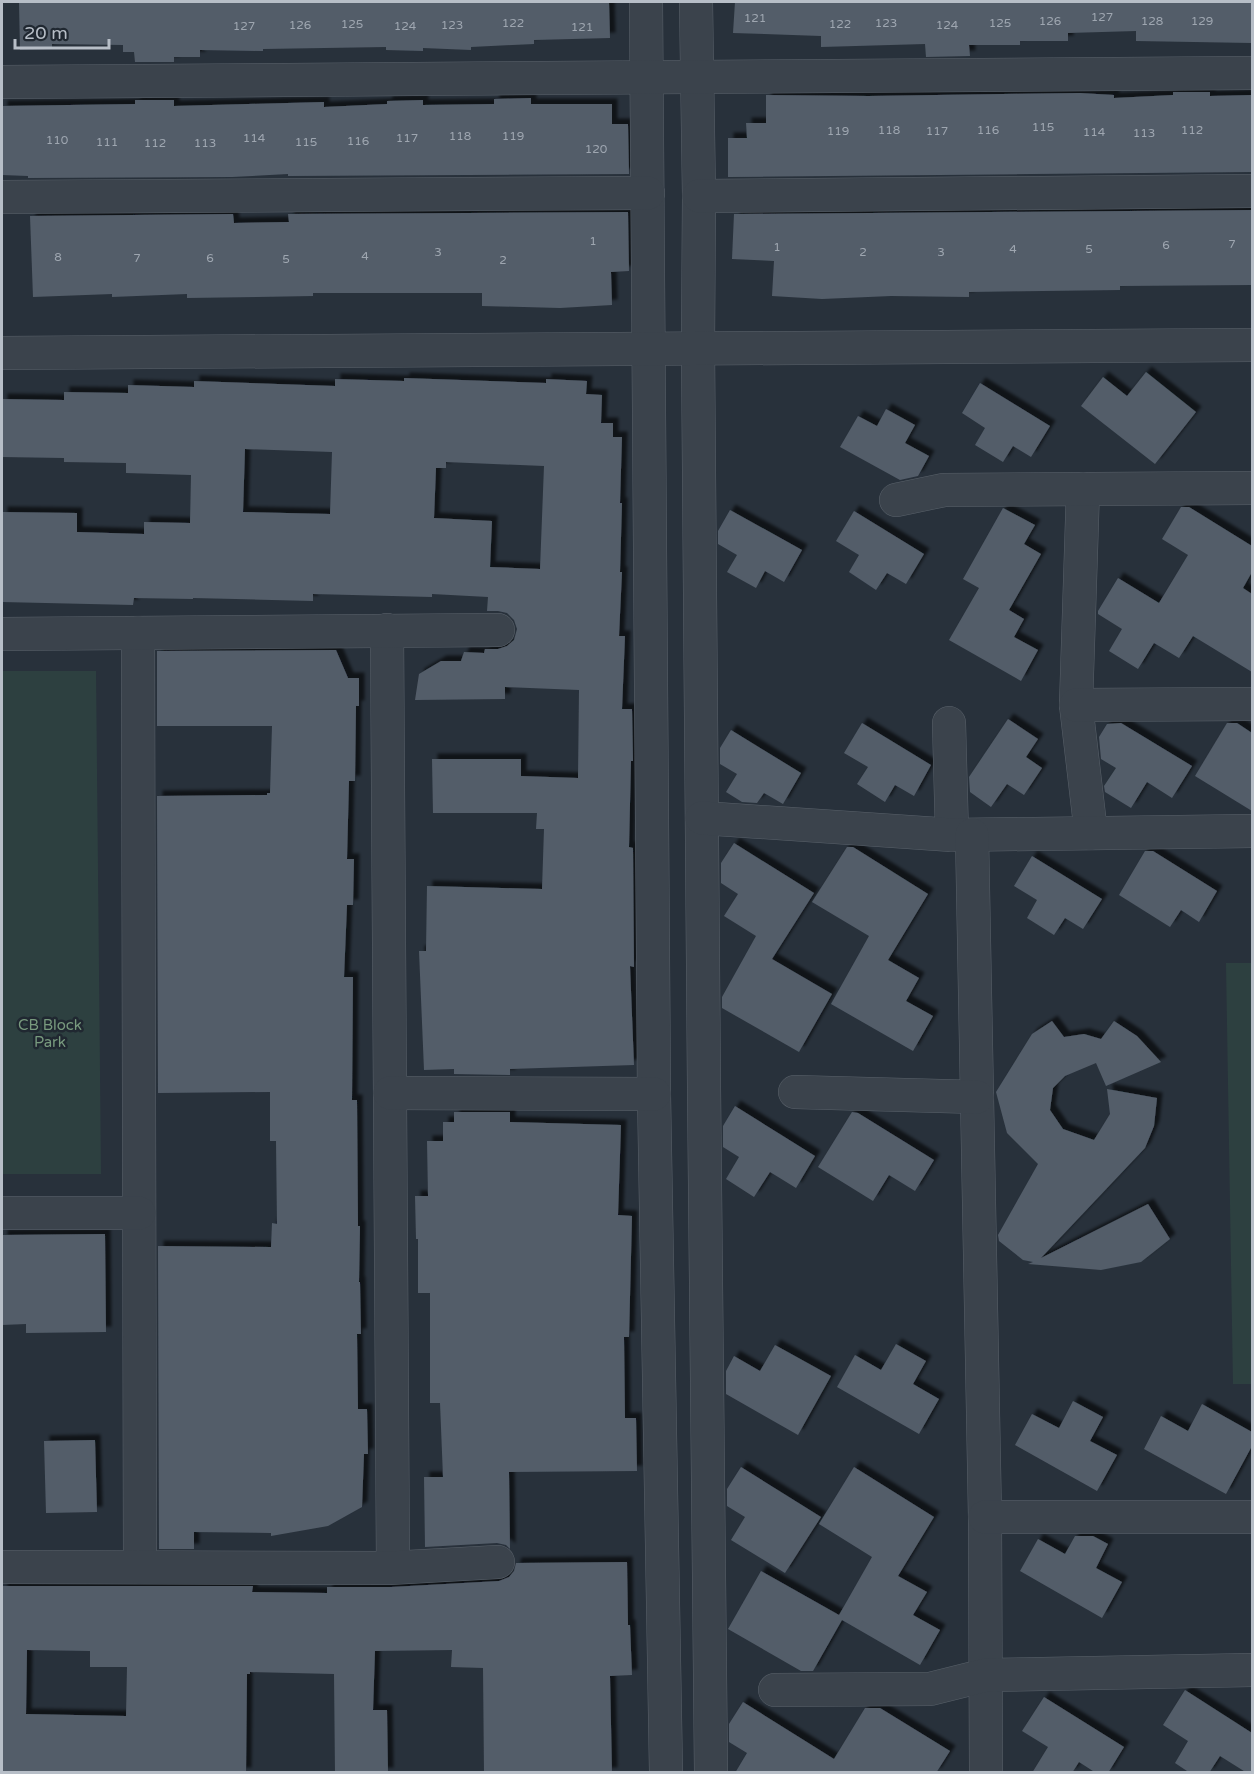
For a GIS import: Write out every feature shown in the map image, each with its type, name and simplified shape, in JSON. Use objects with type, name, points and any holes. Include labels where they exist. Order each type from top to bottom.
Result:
[{"type":"street","points":[[646,2],[654,1094],[666,1773]]},
{"type":"street","points":[[696,2],[711,1773]]},
{"type":"street","points":[[2,82],[1252,72]]},
{"type":"street","points":[[699,196],[1252,191]]},
{"type":"street","points":[[2,196],[648,193]]},
{"type":"street","points":[[2,353],[1252,345]]},
{"type":"street","points":[[896,500],[944,490],[1252,488]]},
{"type":"street","points":[[1083,489],[1076,705],[1091,833]]},
{"type":"street","points":[[387,630],[393,1567]]},
{"type":"street","points":[[2,634],[498,630]]},
{"type":"street","points":[[138,633],[140,1567]]},
{"type":"street","points":[[1076,705],[1252,704]]},
{"type":"street","points":[[949,723],[962,835],[977,1097],[985,1517],[986,1773]]},
{"type":"street","points":[[652,853],[702,834],[962,835],[1252,831]]},
{"type":"street","points":[[795,1092],[977,1097]]},
{"type":"street","points":[[390,1093],[654,1094]]},
{"type":"street","points":[[2,1213],[139,1213]]},
{"type":"street","points":[[985,1517],[1252,1517]]},
{"type":"street","points":[[2,1567],[393,1567],[498,1562]]},
{"type":"street","points":[[775,1690],[930,1689],[986,1675],[1252,1670]]},
{"type":"green space","name":"CB Block Park","points":[[2,671],[96,671],[101,1174],[2,1174]]},
{"type":"green space","points":[[1226,963],[1252,963],[1252,1384],[1233,1384]]},
{"type":"building","points":[[19,2],[609,2],[610,38],[534,40],[534,44],[471,47],[471,50],[423,48],[423,51],[386,50],[386,47],[263,49],[263,51],[200,50],[200,57],[174,57],[174,62],[135,62],[134,52],[123,52],[123,45],[52,44],[52,49],[20,50]]},
{"type":"building","points":[[735,2],[1252,2],[1252,43],[1136,41],[1136,31],[1068,33],[1068,41],[1020,41],[1020,45],[969,45],[970,56],[926,57],[925,44],[821,47],[821,36],[733,33]]},
{"type":"building","points":[[1173,92],[1210,92],[1210,96],[1252,95],[1252,172],[728,177],[728,138],[747,138],[746,123],[766,123],[766,95],[1080,93],[1114,95],[1114,98],[1173,95]]},
{"type":"building","points":[[531,98],[531,104],[612,104],[612,124],[628,124],[629,174],[288,176],[288,174],[232,177],[28,178],[28,176],[2,175],[2,106],[135,104],[135,100],[174,100],[174,106],[324,102],[324,107],[423,100],[423,105],[494,104],[494,99]]},
{"type":"building","points":[[1252,210],[1252,285],[1120,286],[1120,290],[969,292],[969,297],[891,296],[822,299],[772,296],[774,261],[732,259],[734,214]]},
{"type":"building","points":[[628,212],[629,271],[611,272],[612,305],[560,308],[482,306],[482,293],[313,293],[313,296],[187,298],[187,294],[33,297],[30,216],[233,214],[234,223],[289,222],[288,214]]},
{"type":"building","points":[[1146,372],[1196,412],[1155,464],[1081,406],[1103,377],[1127,396]]},
{"type":"building","points":[[404,378],[546,383],[546,379],[587,381],[586,394],[602,395],[601,423],[613,423],[613,437],[622,437],[620,572],[622,572],[619,636],[625,636],[622,709],[632,709],[633,761],[631,761],[629,847],[633,848],[634,967],[630,966],[634,1065],[510,1069],[510,1075],[454,1074],[454,1069],[424,1070],[419,951],[426,951],[427,886],[542,889],[544,829],[536,829],[537,813],[433,813],[432,759],[521,759],[521,776],[578,778],[579,690],[505,687],[505,699],[415,700],[419,674],[441,661],[461,661],[464,652],[484,653],[485,649],[498,649],[514,640],[517,629],[514,620],[507,613],[487,611],[488,597],[432,594],[432,597],[313,594],[313,601],[134,598],[133,605],[2,602],[2,512],[77,513],[77,532],[144,534],[144,522],[190,523],[191,475],[126,473],[126,463],[64,462],[64,458],[2,457],[2,399],[64,400],[64,392],[128,393],[128,385],[194,387],[194,381],[335,386],[335,379],[404,381]],"holes":[[[245,449],[332,452],[330,514],[243,512]],[[446,462],[544,466],[540,569],[490,567],[492,521],[434,518],[436,468],[446,468]]]},
{"type":"building","points":[[980,383],[1050,426],[1031,457],[1013,446],[1003,462],[975,445],[985,428],[962,413]]},
{"type":"building","points":[[886,409],[915,425],[905,443],[929,456],[918,476],[900,480],[840,447],[858,416],[877,426]]},
{"type":"building","points":[[1181,507],[1189,507],[1252,546],[1252,572],[1243,588],[1252,594],[1252,672],[1193,636],[1179,658],[1154,643],[1138,669],[1109,651],[1122,629],[1098,614],[1098,611],[1118,578],[1159,603],[1188,555],[1162,539]]},
{"type":"building","points":[[1003,508],[1035,525],[1024,544],[1041,554],[1009,610],[1024,619],[1014,637],[1038,650],[1021,681],[949,640],[979,588],[963,579]]},
{"type":"building","points":[[730,510],[802,550],[784,582],[765,571],[756,588],[727,572],[737,555],[718,544],[718,531]]},
{"type":"building","points":[[854,511],[924,554],[906,584],[887,573],[876,590],[849,572],[859,555],[836,541]]},
{"type":"building","points":[[336,650],[348,678],[359,678],[359,706],[356,706],[355,781],[349,781],[347,859],[354,859],[353,905],[347,905],[344,977],[353,977],[352,1100],[357,1100],[358,1226],[360,1226],[361,1334],[357,1334],[358,1409],[367,1409],[368,1454],[364,1454],[362,1507],[328,1526],[271,1536],[271,1533],[194,1532],[194,1549],[159,1549],[158,1246],[271,1247],[272,1223],[277,1224],[276,1141],[270,1141],[270,1092],[158,1093],[157,796],[267,795],[270,793],[272,726],[157,726],[157,651]]},
{"type":"building","points":[[1008,719],[1038,739],[1026,757],[1042,768],[1024,795],[1007,784],[991,807],[970,792],[969,777]]},
{"type":"building","points":[[862,723],[931,765],[914,796],[895,785],[885,802],[857,784],[868,767],[844,753]]},
{"type":"building","points":[[1121,723],[1192,766],[1172,798],[1147,782],[1131,808],[1105,792],[1104,786],[1116,768],[1101,759],[1099,737],[1107,724]]},
{"type":"building","points":[[1227,723],[1237,723],[1252,733],[1252,811],[1195,776]]},
{"type":"building","points":[[731,730],[801,773],[783,804],[764,793],[757,803],[742,802],[726,792],[737,774],[720,764],[720,748]]},
{"type":"building","points":[[734,843],[814,893],[772,959],[832,994],[799,1052],[722,1008],[722,997],[756,936],[724,916],[738,894],[721,883],[721,863]]},
{"type":"building","points":[[847,847],[853,847],[928,894],[888,960],[919,978],[906,1001],[933,1016],[913,1051],[831,1004],[869,936],[812,902]]},
{"type":"building","points":[[1145,851],[1153,851],[1217,891],[1199,922],[1181,910],[1170,927],[1119,895]]},
{"type":"building","points":[[1032,856],[1102,899],[1083,929],[1065,918],[1054,935],[1027,918],[1037,900],[1014,886]]},
{"type":"building","points":[[1052,1021],[1064,1037],[1084,1034],[1101,1039],[1114,1021],[1137,1036],[1161,1062],[1106,1086],[1096,1063],[1065,1076],[1053,1088],[1050,1110],[1063,1129],[1094,1140],[1110,1114],[1107,1089],[1157,1098],[1154,1126],[1145,1148],[1041,1258],[1148,1204],[1170,1239],[1141,1262],[1101,1270],[1028,1264],[1033,1262],[1023,1260],[999,1241],[998,1235],[1038,1164],[1007,1133],[996,1092],[1032,1034]]},
{"type":"building","points":[[735,1106],[815,1156],[796,1188],[770,1172],[754,1197],[726,1179],[739,1157],[723,1147],[723,1126]]},
{"type":"building","points":[[454,1112],[510,1112],[510,1122],[621,1125],[618,1215],[632,1216],[629,1337],[624,1337],[625,1418],[636,1418],[637,1471],[509,1472],[510,1549],[506,1545],[497,1543],[425,1547],[424,1477],[443,1477],[440,1403],[430,1403],[430,1293],[418,1293],[415,1196],[428,1196],[427,1141],[443,1141],[443,1122],[454,1122]]},
{"type":"building","points":[[852,1112],[858,1113],[934,1160],[915,1191],[889,1175],[873,1201],[818,1167]]},
{"type":"building","points":[[105,1234],[106,1332],[26,1333],[26,1324],[2,1325],[2,1235]]},
{"type":"building","points":[[896,1344],[926,1361],[913,1384],[939,1399],[919,1434],[837,1387],[855,1355],[881,1370]]},
{"type":"building","points":[[775,1345],[831,1376],[798,1435],[726,1394],[726,1371],[734,1356],[760,1371]]},
{"type":"building","points":[[1073,1401],[1103,1417],[1090,1441],[1117,1455],[1097,1491],[1015,1445],[1032,1414],[1059,1428]]},
{"type":"building","points":[[1202,1404],[1252,1432],[1252,1446],[1226,1494],[1144,1449],[1161,1416],[1188,1431]]},
{"type":"building","points":[[95,1440],[97,1512],[46,1513],[44,1441]]},
{"type":"building","points":[[741,1467],[821,1517],[785,1573],[731,1540],[745,1517],[727,1506],[727,1489]]},
{"type":"building","points":[[854,1467],[934,1517],[898,1576],[927,1592],[913,1615],[940,1630],[920,1665],[842,1620],[813,1671],[801,1671],[728,1629],[761,1571],[839,1615],[872,1557],[819,1524]]},
{"type":"building","points":[[1075,1536],[1093,1536],[1108,1544],[1096,1568],[1122,1582],[1102,1618],[1020,1571],[1038,1539],[1065,1554]]},
{"type":"building","points":[[627,1562],[632,1675],[610,1676],[612,1773],[484,1773],[483,1668],[451,1667],[452,1650],[375,1651],[373,1710],[387,1710],[388,1773],[335,1773],[334,1674],[250,1672],[247,1674],[246,1773],[2,1773],[2,1586],[253,1586],[252,1592],[327,1593],[327,1587],[391,1587],[499,1581],[509,1577],[516,1563]],"holes":[[[27,1650],[90,1651],[90,1667],[127,1667],[126,1716],[26,1714]]]},
{"type":"building","points":[[1185,1690],[1252,1733],[1252,1773],[1247,1773],[1220,1756],[1209,1773],[1190,1773],[1175,1763],[1188,1741],[1163,1725]]},
{"type":"building","points":[[1044,1697],[1124,1747],[1108,1773],[1096,1773],[1079,1762],[1072,1773],[1032,1773],[1048,1747],[1022,1731]]},
{"type":"building","points":[[743,1702],[834,1759],[865,1708],[880,1708],[950,1751],[936,1773],[735,1773],[747,1753],[729,1742],[729,1724]]}]
